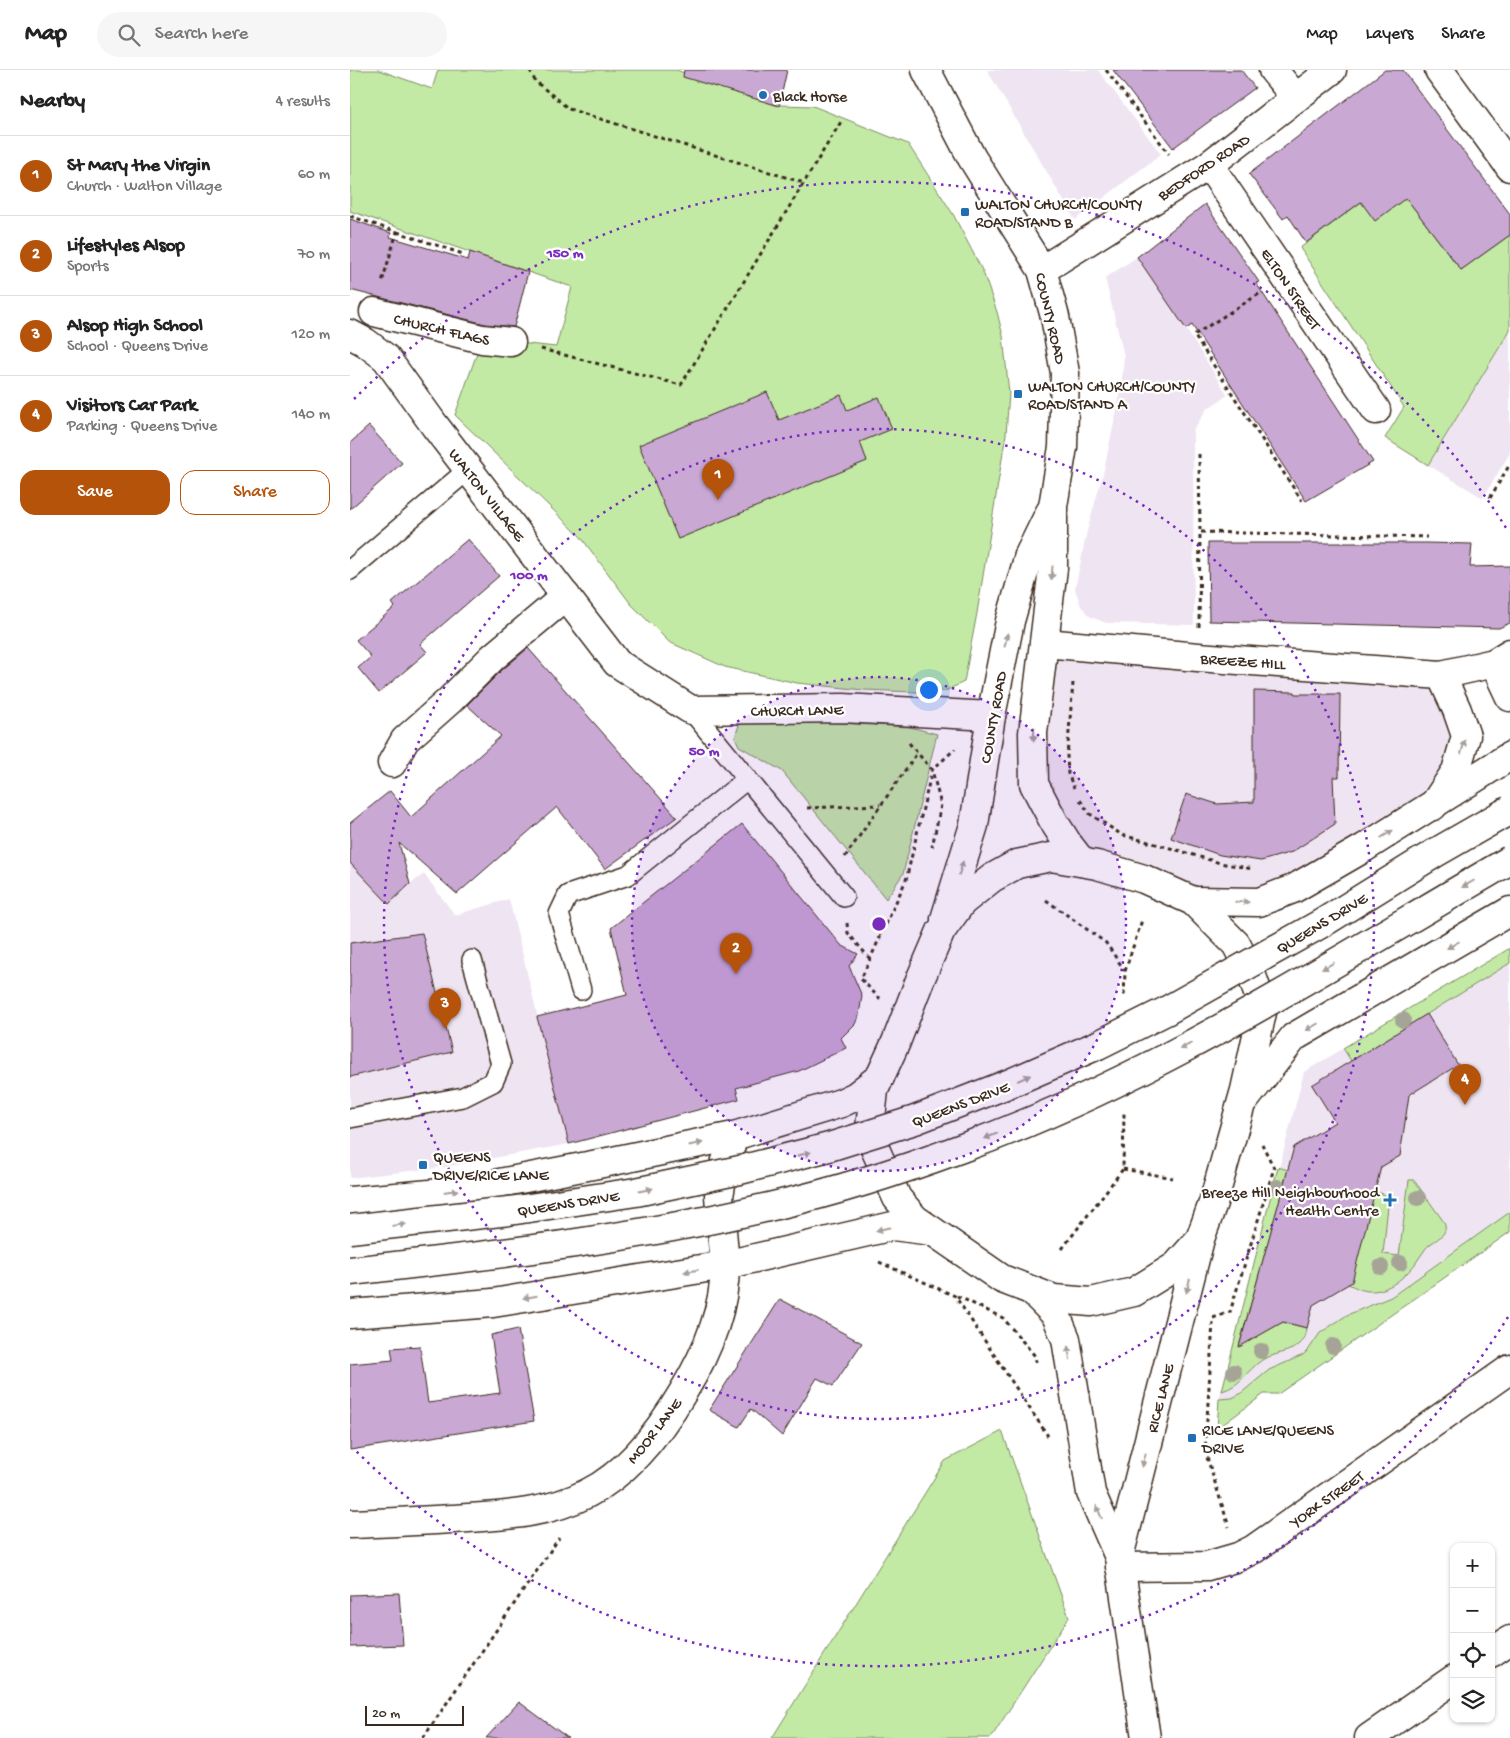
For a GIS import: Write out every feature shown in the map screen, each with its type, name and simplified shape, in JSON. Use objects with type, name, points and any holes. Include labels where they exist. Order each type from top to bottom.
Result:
[{"type":"main road","name":"COUNTY ROAD","points":[[926,70],[972,158],[1042,270],[1055,317],[1065,373],[1063,447],[1053,506],[1053,568],[1033,733],[1034,784],[1054,822],[1082,862]]},
{"type":"main road","points":[[1273,70],[1296,98]]},
{"type":"main road","name":"BEDFORD ROAD","points":[[1042,270],[1198,172],[1332,70]]},
{"type":"main road","points":[[1439,70],[1510,167]]},
{"type":"main road","name":"ELTON STREET","points":[[1198,172],[1285,278],[1376,410]]},
{"type":"main road","name":"CHURCH FLAGS","points":[[374,312],[482,339],[511,342]]},
{"type":"main road","name":"WALTON VILLAGE","points":[[353,341],[365,342],[386,358],[617,663],[690,710]]},
{"type":"main road","name":"COUNTY ROAD","points":[[941,931],[974,825],[991,716],[1010,621],[1029,555],[1053,506]]},
{"type":"main road","points":[[392,763],[405,740],[492,657],[566,596]]},
{"type":"main road","name":"BREEZE HILL","points":[[1045,643],[1198,657],[1441,675],[1502,658],[1510,697]]},
{"type":"main road","points":[[1433,806],[1456,771],[1466,736],[1457,710],[1441,675]]},
{"type":"main road","name":"CHURCH LANE","points":[[690,710],[843,708],[991,716]]},
{"type":"main road","points":[[1200,1239],[1176,1266],[1134,1292],[1091,1302],[1054,1299],[1002,1279],[915,1219],[897,1198],[876,1151],[870,1128],[874,1090],[941,931],[962,902],[992,878],[1017,864],[1051,857],[1097,864],[1144,879],[1193,900],[1259,902],[1293,889],[1364,848],[1510,756]]},
{"type":"main road","name":"QUEENS DRIVE","points":[[350,1229],[509,1211],[636,1192],[740,1170],[829,1147],[915,1120],[1098,1046],[1166,1011],[1324,922],[1435,853],[1510,810]]},
{"type":"main road","points":[[350,1272],[589,1242],[688,1224],[779,1205],[872,1178],[963,1148],[1056,1110],[1223,1027],[1510,860]]},
{"type":"main road","name":"RICE LANE","points":[[1120,1562],[1200,1239],[1213,1203],[1241,1103],[1263,1008],[1251,973],[1236,944],[1193,900]]},
{"type":"main road","points":[[1241,1103],[1294,1037],[1510,911]]},
{"type":"main road","points":[[350,1201],[453,1192],[734,1136],[856,1096],[880,1077]]},
{"type":"main road","name":"MOOR LANE","points":[[350,1524],[510,1516],[551,1508],[589,1493],[617,1474],[646,1445],[674,1406],[705,1352],[723,1299],[726,1265],[719,1196],[724,1167],[734,1136]]},
{"type":"main road","points":[[350,1314],[493,1303],[726,1265],[894,1226],[932,1231]]},
{"type":"main road","name":"RICE LANE","points":[[1033,1292],[1056,1315],[1066,1339],[1090,1493],[1120,1562],[1146,1738]]},
{"type":"main road","name":"YORK STREET","points":[[1120,1562],[1206,1566],[1238,1557],[1254,1549],[1510,1369]]},
{"type":"main road","points":[[1495,1650],[1510,1640]]},
{"type":"main road","points":[[1369,1738],[1450,1682]]},
{"type":"lane","points":[[350,570],[469,469]]},
{"type":"lane","points":[[690,710],[844,897]]},
{"type":"lane","points":[[581,990],[559,914],[568,895],[628,875],[747,779]]},
{"type":"lane","points":[[350,1118],[463,1097],[493,1082],[501,1064],[472,960]]},
{"type":"path","points":[[530,70],[535,81],[569,108],[804,183]]},
{"type":"path","points":[[1106,70],[1198,172]]},
{"type":"path","points":[[511,342],[681,385],[842,120]]},
{"type":"path","points":[[350,216],[463,254]]},
{"type":"path","points":[[374,312],[397,232]]},
{"type":"path","points":[[1285,278],[1194,334],[1302,501]]},
{"type":"path","points":[[1198,657],[1199,454]]},
{"type":"path","points":[[1490,498],[1510,464]]},
{"type":"path","points":[[1200,532],[1427,536]]},
{"type":"path","points":[[1075,646],[1068,774],[1077,795],[1090,814],[1122,834],[1220,863],[1257,870]]},
{"type":"path","points":[[829,880],[917,753]]},
{"type":"path","points":[[882,989],[879,998],[861,979],[906,880],[932,770],[941,806],[932,852]]},
{"type":"path","points":[[772,810],[881,805]]},
{"type":"path","points":[[1165,854],[1167,847]]},
{"type":"path","points":[[1124,971],[1142,920]]},
{"type":"path","points":[[848,933],[870,959]]},
{"type":"path","points":[[1238,1557],[1205,1450],[1213,1318],[1230,1312],[1274,1168],[1260,1140]]},
{"type":"path","points":[[1062,1249],[1123,1169],[1173,1178]]},
{"type":"path","points":[[873,1259],[1003,1318]]},
{"type":"path","points":[[955,1296],[1048,1436]]},
{"type":"path","points":[[424,1738],[561,1534]]},
{"type":"shaded area","points":[[987,70],[1098,70],[1161,154],[1075,220]]},
{"type":"shaded area","points":[[1137,257],[1228,395],[1207,409],[1193,431],[1194,625],[1106,623],[1089,616],[1081,606],[1075,589],[1121,390],[1124,356],[1105,278]]},
{"type":"shaded area","points":[[1510,330],[1510,453],[1483,498],[1428,465]]},
{"type":"shaded area","points":[[1045,643],[1441,675],[1466,736],[1433,806],[1259,902],[1097,865],[1054,822],[1033,733]]},
{"type":"shaded area","points":[[350,849],[392,897],[424,874],[455,915],[509,899],[569,1144],[445,1167],[350,1178]]},
{"type":"shaded area","name":"Breeze Hill Neighbourhood Health Centre","points":[[1510,948],[1510,1232],[1278,1394],[1264,1394],[1217,1429],[1219,1399],[1304,1072]]},
{"type":"green space","points":[[350,70],[379,70],[432,89],[438,70],[677,70],[711,85],[779,105],[813,106],[908,144],[953,214],[983,272],[1003,336],[1009,393],[1006,434],[964,682],[945,691],[915,692],[864,690],[797,683],[725,667],[669,642],[631,604],[580,536],[455,415],[482,339],[556,347],[572,287],[350,211]]},
{"type":"green space","points":[[1406,198],[1461,270],[1510,235],[1510,330],[1428,465],[1385,438],[1404,407],[1300,248],[1361,202]]},
{"type":"green space","points":[[747,718],[910,727],[937,734],[903,874],[886,899],[782,771],[739,746],[735,737],[739,725]]},
{"type":"green space","points":[[1510,948],[1510,963],[1351,1061],[1343,1048]]},
{"type":"green space","points":[[1278,1167],[1288,1170],[1239,1346],[1283,1322],[1307,1328],[1306,1334],[1297,1346],[1262,1360],[1239,1382],[1229,1389],[1222,1391]]},
{"type":"green space","points":[[1409,1180],[1414,1180],[1444,1222],[1445,1231],[1426,1248],[1415,1264],[1396,1283],[1377,1291],[1361,1290],[1348,1284],[1374,1191],[1389,1196],[1383,1254],[1399,1256]]},
{"type":"green space","points":[[1510,1212],[1510,1232],[1278,1394],[1264,1394],[1217,1429],[1219,1399],[1232,1398],[1240,1394],[1269,1370],[1303,1355],[1320,1333],[1347,1315],[1391,1297]]},
{"type":"green space","points":[[1002,1431],[1069,1617],[991,1738],[772,1738],[945,1461]]},
{"type":"building","name":"Black Horse","points":[[684,70],[787,70],[779,106],[683,77]]},
{"type":"building","points":[[1113,70],[1241,70],[1255,88],[1173,148]]},
{"type":"building","points":[[1385,70],[1403,70],[1510,214],[1510,235],[1461,270],[1406,198],[1375,221],[1361,202],[1306,243],[1288,215],[1283,219],[1249,174]]},
{"type":"building","points":[[1205,204],[1259,282],[1256,283],[1373,462],[1306,501],[1192,325],[1186,329],[1137,257]]},
{"type":"building","points":[[350,219],[391,233],[390,237],[468,260],[470,252],[528,272],[514,327],[485,324],[350,290]]},
{"type":"building","points":[[767,392],[779,420],[841,395],[847,410],[879,397],[892,429],[860,442],[867,461],[678,539],[639,445]]},
{"type":"building","points":[[369,426],[402,463],[350,509],[350,443]]},
{"type":"building","points":[[468,539],[499,576],[420,644],[427,652],[379,693],[358,668],[371,657],[356,640],[395,607],[392,603]]},
{"type":"building","points":[[1208,543],[1472,544],[1470,567],[1510,566],[1510,623],[1499,628],[1209,621]]},
{"type":"building","points":[[528,648],[677,817],[605,869],[557,807],[457,894],[399,843],[410,884],[389,904],[350,863],[350,823],[390,791],[411,817],[501,736],[467,705],[502,670]]},
{"type":"building","points":[[1254,691],[1295,692],[1295,694],[1340,694],[1339,777],[1333,777],[1335,824],[1292,852],[1261,861],[1220,855],[1171,838],[1186,794],[1217,804],[1254,802]]},
{"type":"building","points":[[742,824],[841,945],[858,954],[849,966],[862,996],[859,1015],[855,1024],[841,1038],[846,1048],[799,1071],[736,1088],[739,1099],[569,1144],[537,1017],[627,995],[611,928]]},
{"type":"building","points":[[422,933],[452,1052],[350,1077],[350,943]]},
{"type":"building","points":[[1427,1014],[1458,1065],[1409,1095],[1400,1156],[1381,1167],[1352,1282],[1313,1305],[1307,1328],[1283,1322],[1239,1347],[1294,1147],[1335,1122],[1312,1085]]},
{"type":"building","points":[[780,1299],[862,1343],[833,1386],[817,1378],[782,1436],[751,1409],[739,1427],[709,1410]]},
{"type":"building","points":[[518,1329],[534,1421],[350,1450],[350,1364],[393,1360],[391,1348],[420,1346],[428,1403],[500,1393],[491,1335]]},
{"type":"building","points":[[399,1593],[403,1645],[350,1647],[350,1595]]},
{"type":"building","points":[[519,1702],[568,1738],[486,1738]]},
{"type":"place","name":"Black Horse","points":[[763,95]]},
{"type":"place","name":"WALTON CHURCH/COUNTY ROAD/STAND B","points":[[965,212]]},
{"type":"place","name":"WALTON CHURCH/COUNTY ROAD/STAND A","points":[[1018,394]]},
{"type":"place","name":"St Mary the Virgin","points":[[718,500]]},
{"type":"place","name":"Lifestyles Alsop","points":[[736,974]]},
{"type":"place","name":"Alsop High School","points":[[445,1029]]},
{"type":"place","name":"Visitors Car Park","points":[[1465,1105]]},
{"type":"place","name":"QUEENS DRIVE/RICE LANE","points":[[423,1165]]},
{"type":"place","name":"Breeze Hill Neighbourhood Health Centre","points":[[1390,1200]]},
{"type":"place","name":"RICE LANE/QUEENS DRIVE","points":[[1192,1438]]}]
